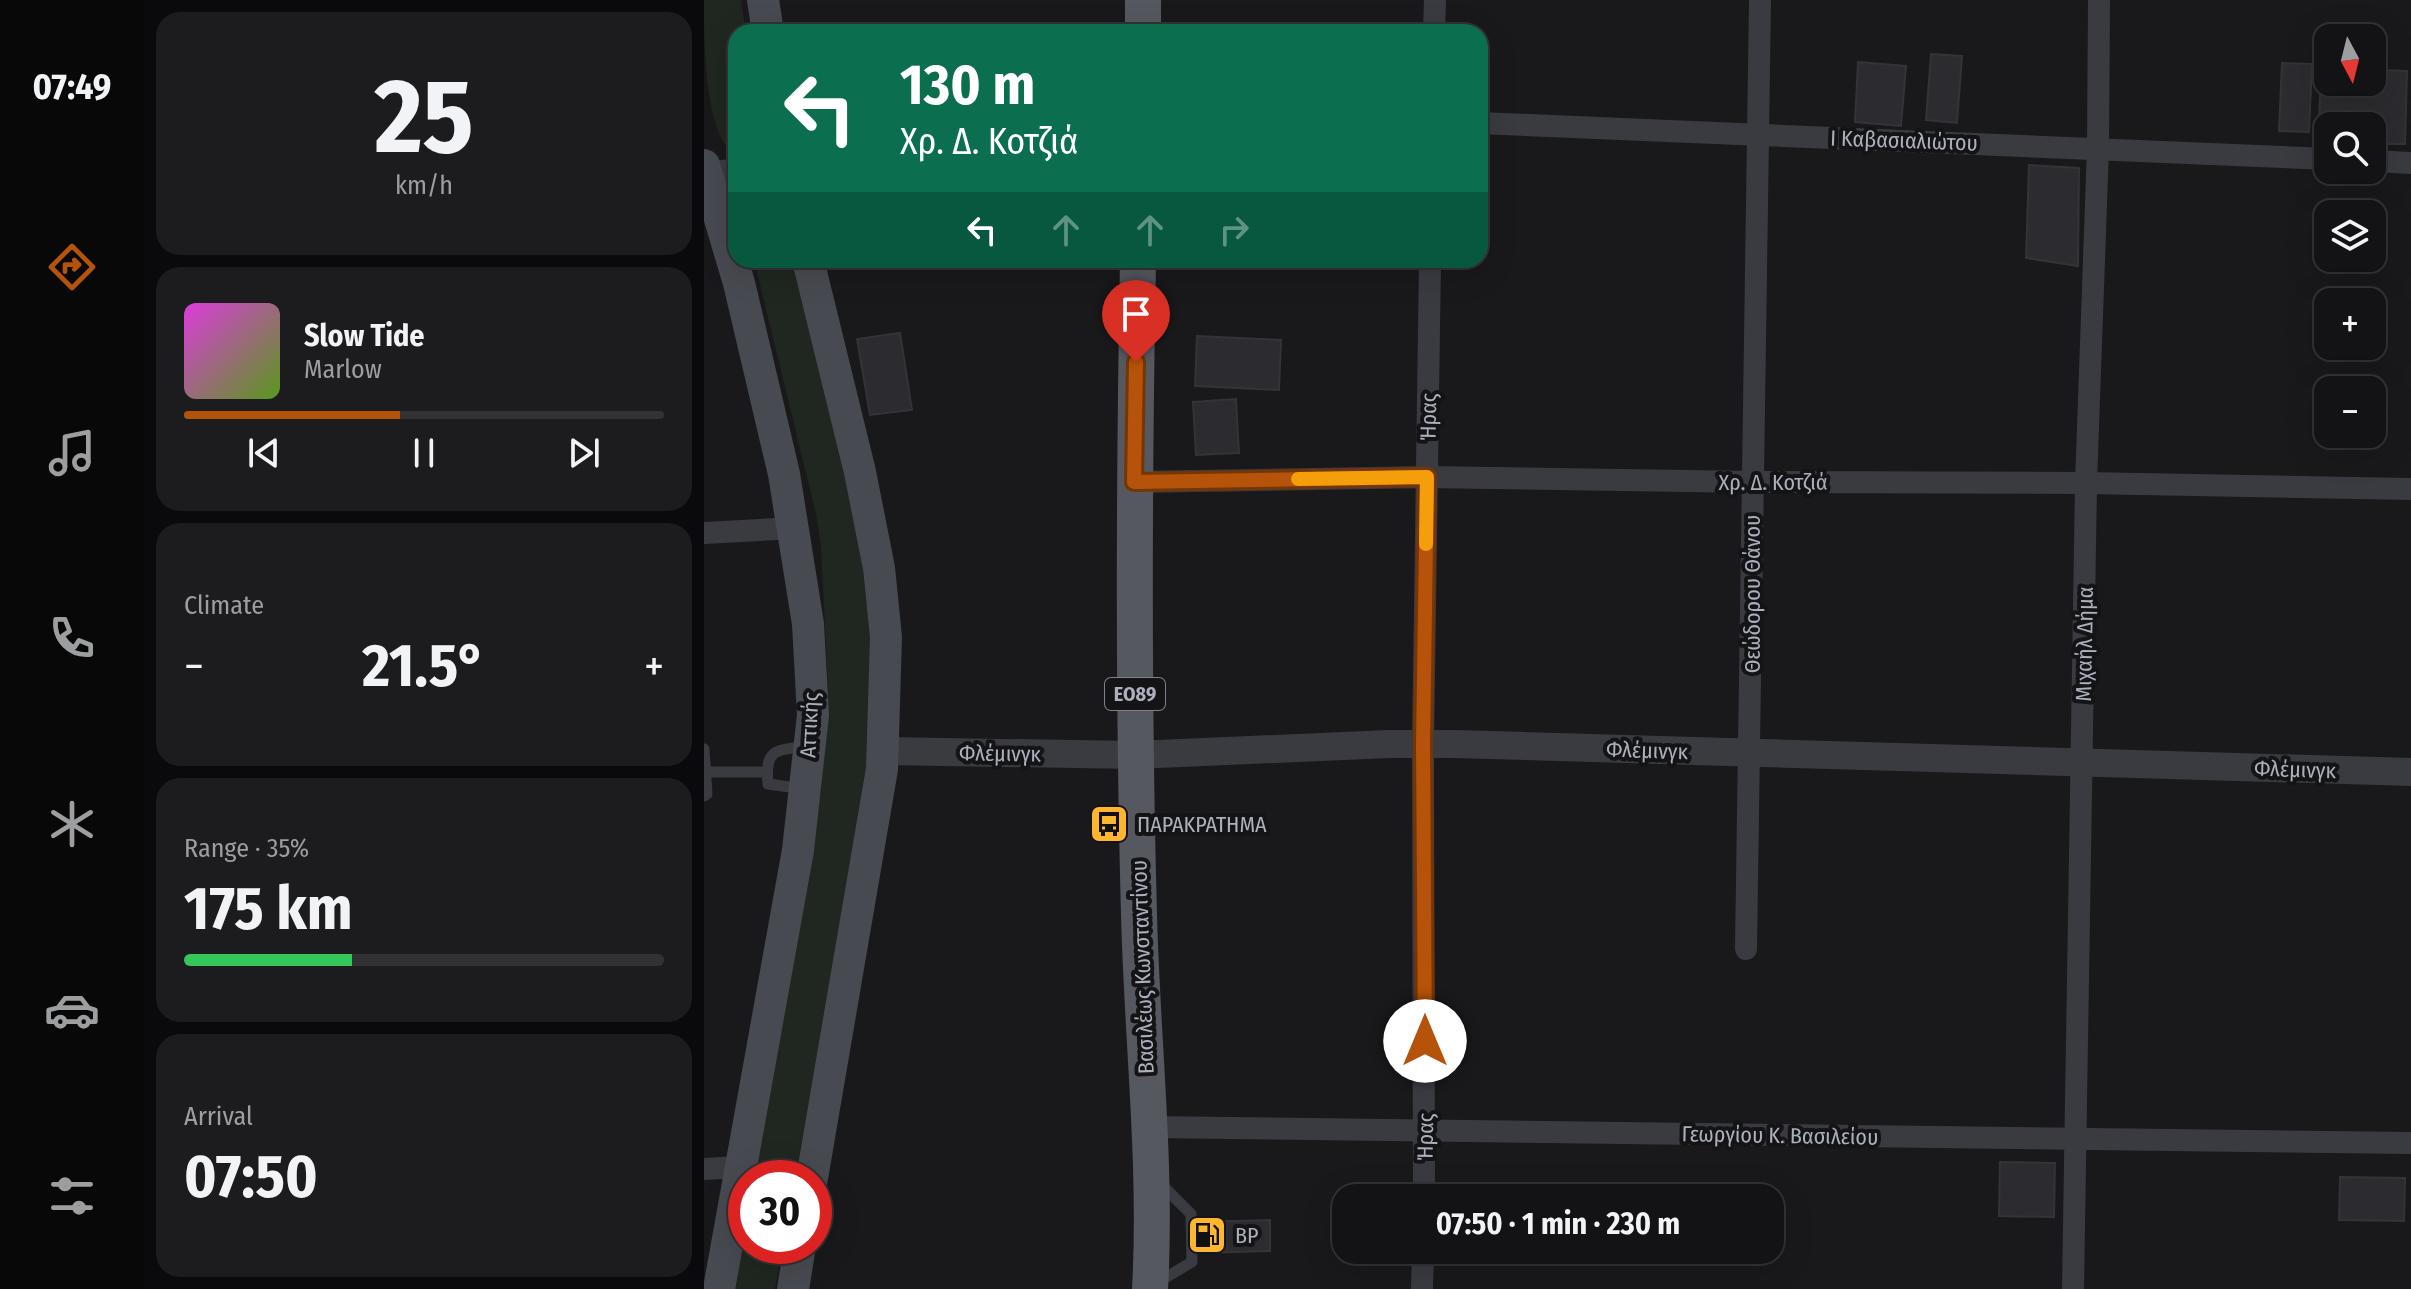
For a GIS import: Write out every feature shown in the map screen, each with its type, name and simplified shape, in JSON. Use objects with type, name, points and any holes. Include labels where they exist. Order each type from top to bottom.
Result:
[{"type":"main road","points":[[763,0],[767,24]]},
{"type":"main road","points":[[1143,0],[1143,24]]},
{"type":"main road","name":"Αττικής","points":[[713,170],[728,235]]},
{"type":"main road","name":"Αττικής","points":[[736,268],[794,528],[808,624],[813,715],[798,850],[740,1160]]},
{"type":"main road","points":[[810,268],[860,472],[879,568],[886,637],[884,751],[815,1160]]},
{"type":"main road","name":"Βασιλέως Κωνσταντίνου","points":[[1138,268],[1134,482],[1135,755],[1140,955],[1149,1127],[1150,1288]]},
{"type":"main road","name":"Αττικής","points":[[719,1289],[728,1234]]},
{"type":"main road","points":[[793,1289],[797,1264]]},
{"type":"street","points":[[1434,24],[1435,0]]},
{"type":"street","name":"Θεώδορου Θάνου","points":[[1746,949],[1760,0]]},
{"type":"street","name":"Μιχαήλ Δήμα","points":[[2073,1289],[2086,483],[2098,148],[2099,0]]},
{"type":"street","name":"Ι Καβασιαλιώτου","points":[[1488,123],[2314,158]]},
{"type":"street","points":[[2386,162],[2411,163]]},
{"type":"street","name":"Ήρας","points":[[1424,1184],[1423,744],[1430,268]]},
{"type":"street","name":"Χρ. Δ. Κοτζιά","points":[[1134,482],[1427,477],[2411,489]]},
{"type":"street","points":[[704,533],[794,528]]},
{"type":"street","name":"Φλέμινγκ","points":[[884,751],[1135,755],[1423,744],[2411,772]]},
{"type":"street","name":"Γεωργίου Κ. Βασιλείου","points":[[1149,1127],[2411,1143]]},
{"type":"street","points":[[704,1169],[728,1168]]},
{"type":"street","points":[[1422,1289],[1423,1264]]},
{"type":"lane","points":[[804,789],[768,784],[768,758],[775,751],[809,745]]},
{"type":"lane","points":[[704,749],[707,772],[707,794],[704,796]]},
{"type":"lane","points":[[707,772],[767,772]]},
{"type":"shaded area","points":[[704,0],[741,0],[745,24],[728,24],[728,148],[712,108],[706,61]]},
{"type":"shaded area","points":[[756,268],[793,268],[857,516],[875,678],[874,745],[798,1160],[755,1160],[821,791],[828,685],[821,546],[816,514]]},
{"type":"shaded area","points":[[737,1264],[780,1264],[775,1289],[732,1289]]},
{"type":"building","points":[[1931,54],[1962,56],[1957,123],[1926,120]]},
{"type":"building","points":[[1858,62],[1906,66],[1901,126],[1855,122]]},
{"type":"building","points":[[2282,63],[2312,64],[2309,132],[2279,131]]},
{"type":"building","points":[[2386,70],[2407,71],[2405,144],[2386,144],[2386,112],[2319,112],[2320,96],[2386,96]]},
{"type":"building","points":[[2029,165],[2079,168],[2078,266],[2026,258]]},
{"type":"building","points":[[900,333],[912,410],[870,415],[857,339]]},
{"type":"building","points":[[1197,336],[1281,340],[1279,390],[1195,386]]},
{"type":"building","points":[[1236,399],[1239,453],[1196,455],[1193,402]]},
{"type":"building","points":[[2000,1162],[2055,1163],[2054,1217],[1999,1216]]},
{"type":"building","points":[[2340,1177],[2405,1178],[2404,1221],[2339,1220]]},
{"type":"building","points":[[1270,1220],[1270,1251],[1201,1253],[1200,1222]]},
{"type":"slow traffic","points":[[1298,479],[1427,477],[1426,544]]},
{"type":"place","name":"ΠΑΡΑΚΡΑΤΗΜΑ","points":[[1109,824]]},
{"type":"place","name":"BP","points":[[1207,1235]]},
{"type":"route","points":[[1136,362],[1134,482],[1427,477],[1423,744],[1425,1041]]}]
